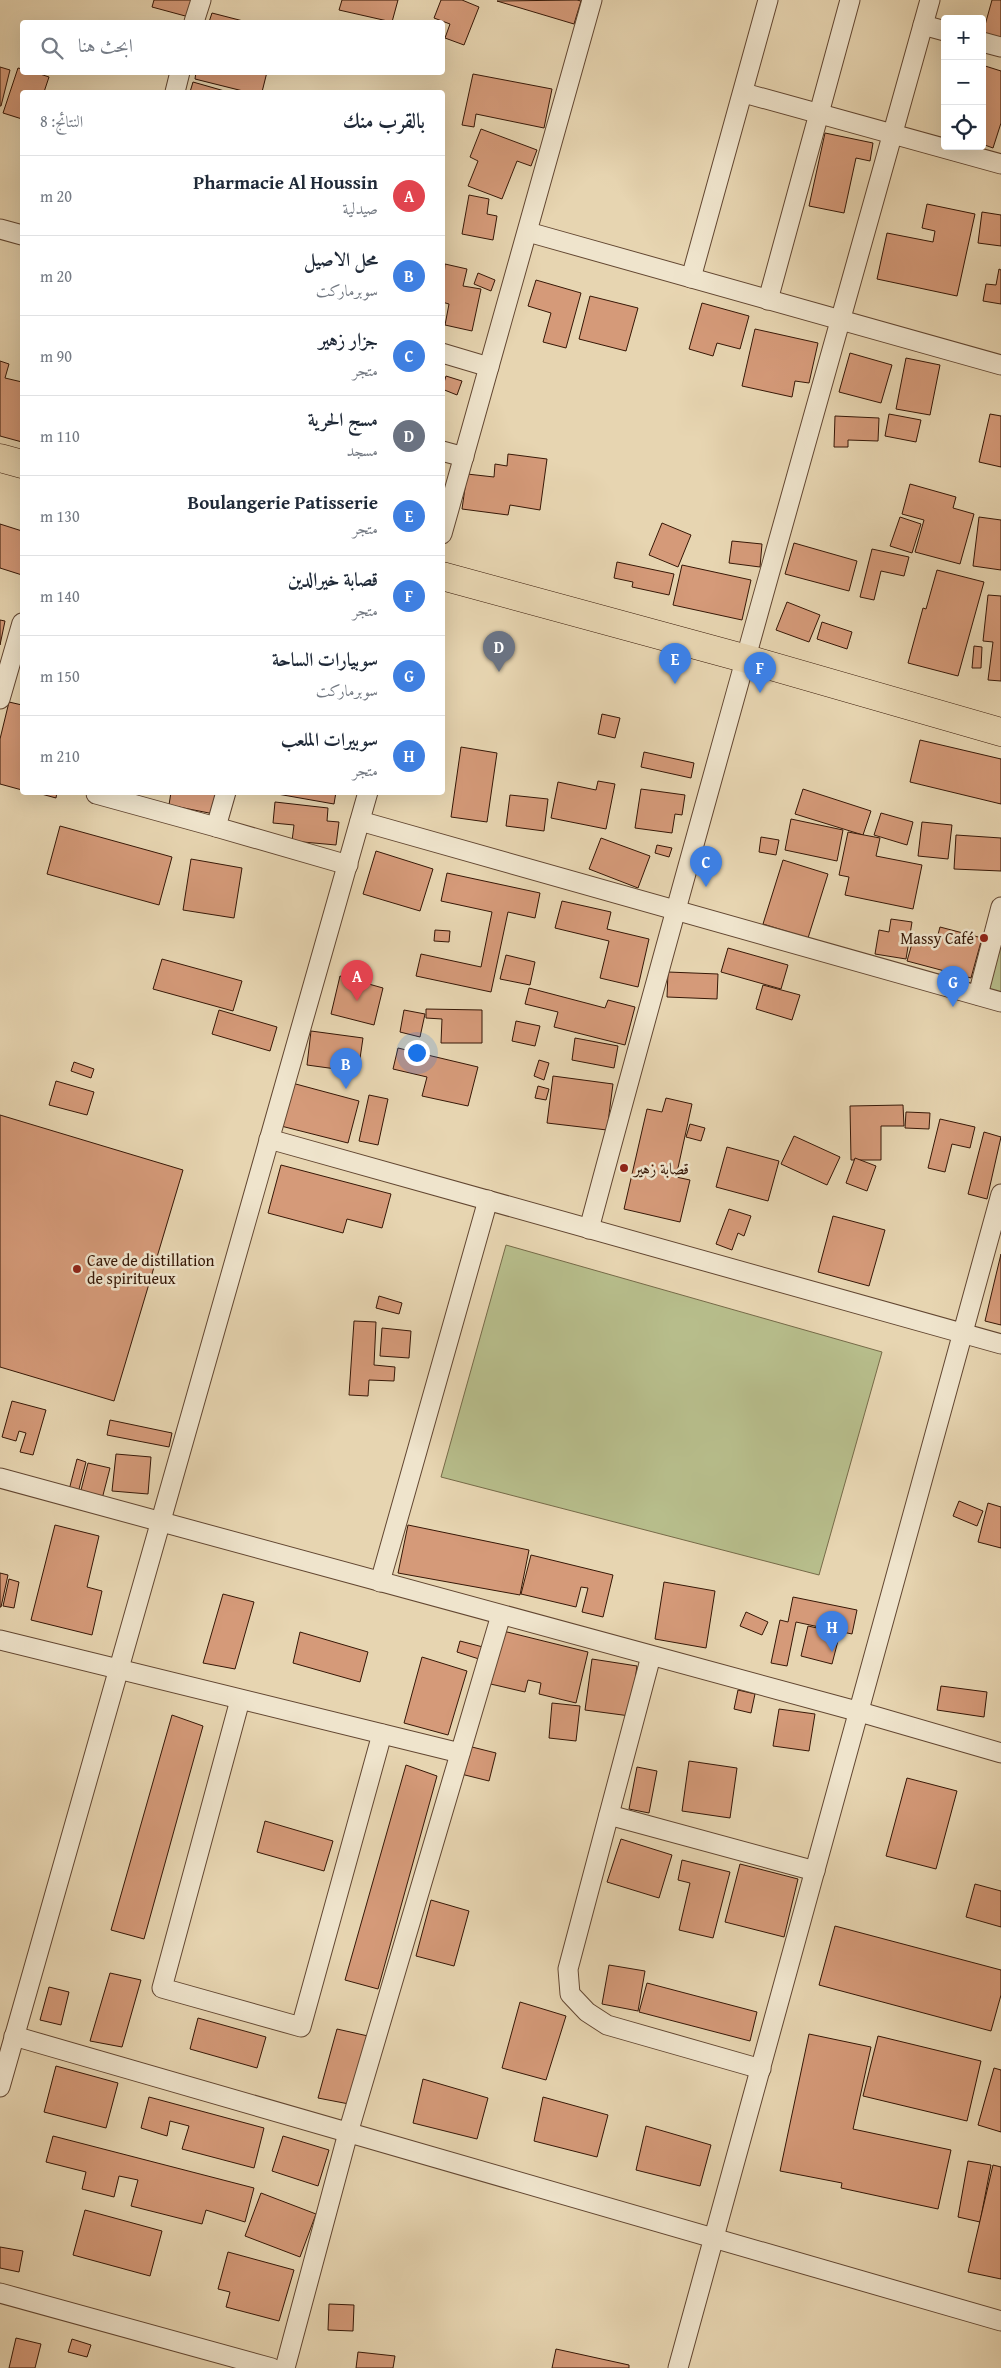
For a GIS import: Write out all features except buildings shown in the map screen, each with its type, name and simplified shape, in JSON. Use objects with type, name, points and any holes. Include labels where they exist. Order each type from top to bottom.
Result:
[{"type":"main road","points":[[0,458],[20,463]]},
{"type":"main road","points":[[445,577],[747,659],[1001,732]]},
{"type":"street","points":[[195,20],[201,0]]},
{"type":"street","points":[[445,524],[592,0]]},
{"type":"street","points":[[691,278],[744,93],[768,0]]},
{"type":"street","points":[[768,300],[850,0]]},
{"type":"street","points":[[589,1229],[675,910],[747,659],[930,0]]},
{"type":"street","points":[[923,25],[941,30]]},
{"type":"street","points":[[986,43],[1001,47]]},
{"type":"street","points":[[176,90],[179,75]]},
{"type":"street","points":[[744,93],[1001,164]]},
{"type":"street","points":[[0,229],[20,234]]},
{"type":"street","points":[[528,232],[1001,365]]},
{"type":"street","points":[[445,354],[489,367]]},
{"type":"street","points":[[445,452],[464,457]]},
{"type":"street","points":[[0,699],[20,630]]},
{"type":"street","points":[[100,795],[348,865]]},
{"type":"street","points":[[216,827],[225,795]]},
{"type":"street","points":[[0,2087],[8,2048],[161,1523],[367,795]]},
{"type":"street","points":[[360,821],[1001,1002]]},
{"type":"street","points":[[978,995],[1001,907]]},
{"type":"street","points":[[270,1139],[1001,1344]]},
{"type":"street","points":[[678,2368],[1001,1194]]},
{"type":"street","points":[[380,1582],[488,1200]]},
{"type":"street","points":[[0,1478],[860,1712],[1001,1753]]},
{"type":"street","points":[[285,2368],[348,2133],[501,1615]]},
{"type":"street","points":[[0,1640],[460,1753]]},
{"type":"street","points":[[651,1656],[568,1969],[570,1994],[586,2012],[607,2025],[761,2069]]},
{"type":"street","points":[[240,1700],[162,1988],[301,2027],[382,1734]]},
{"type":"street","points":[[609,1815],[815,1871]]},
{"type":"street","points":[[8,2048],[348,2133],[1001,2321]]},
{"type":"street","points":[[0,2293],[272,2368]]},
{"type":"green space","points":[[1001,942],[1001,996],[986,992]]},
{"type":"green space","points":[[506,1245],[882,1352],[819,1575],[441,1477]]},
{"type":"place","name":"مسج الحرية","points":[[499,672]]},
{"type":"place","name":"Boulangerie Patisserie","points":[[675,684]]},
{"type":"place","name":"قصابة خيرالدين","points":[[760,693]]},
{"type":"place","name":"جزار زهير","points":[[706,887]]},
{"type":"place","name":"Massy Café","points":[[984,938]]},
{"type":"place","name":"Pharmacie Al Houssin","points":[[357,1001]]},
{"type":"place","name":"سوبيارات الساحة","points":[[953,1007]]},
{"type":"place","name":"محل الاصيل","points":[[346,1089]]},
{"type":"place","name":"قصابة زهير","points":[[624,1168]]},
{"type":"place","name":"Cave de distillation de spiritueux","points":[[77,1269]]},
{"type":"place","name":"سوبيرات الملعب","points":[[832,1652]]}]
